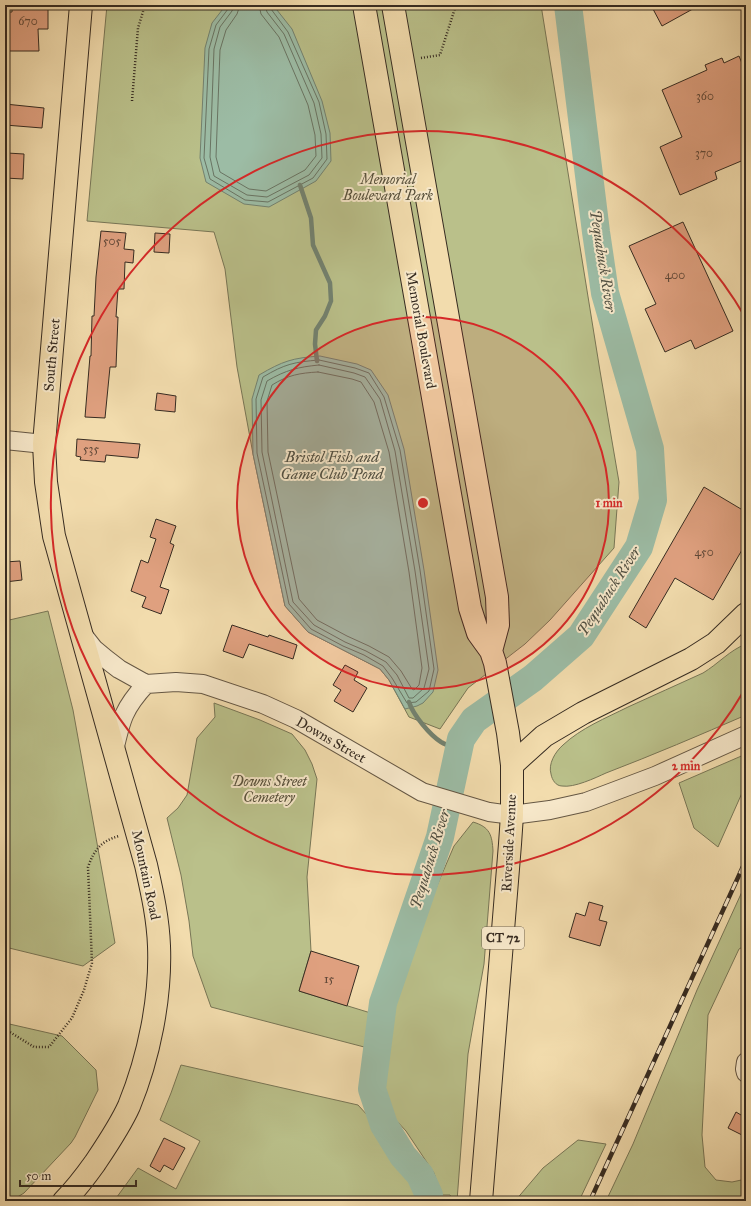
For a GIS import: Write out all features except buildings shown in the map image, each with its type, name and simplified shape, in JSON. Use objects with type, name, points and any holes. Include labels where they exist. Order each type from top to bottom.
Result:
[{"type":"main road","name":"South Street","points":[[81,5],[44,444],[46,482],[54,536],[100,698]]},
{"type":"main road","name":"Memorial Boulevard","points":[[364,5],[470,608],[478,633],[493,657]]},
{"type":"main road","name":"Memorial Boulevard","points":[[393,5],[497,597],[498,625],[493,657],[512,764]]},
{"type":"main road","points":[[512,764],[544,736],[583,713],[661,674],[716,643],[746,614]]},
{"type":"main road","name":"Mountain Road","points":[[64,1201],[77,1188],[108,1144],[128,1106],[147,1054],[157,992],[159,946],[155,907],[137,832],[100,698]]},
{"type":"main road","name":"Riverside Avenue","points":[[481,1201],[512,815],[512,764]]},
{"type":"street","points":[[5,440],[44,444]]},
{"type":"street","points":[[81,633],[94,649],[106,660],[146,684],[133,699],[124,714],[119,727],[114,751]]},
{"type":"street","name":"Downs Street","points":[[146,684],[176,682],[203,684],[263,704],[296,719],[422,792],[488,812],[512,815],[550,810],[593,800],[661,773],[746,734]]},
{"type":"street","points":[[746,1062],[746,1073]]},
{"type":"path","points":[[132,101],[138,28],[145,5]]},
{"type":"path","points":[[421,58],[440,55],[456,5]]},
{"type":"path","points":[[5,1028],[34,1046],[49,1047],[72,1018],[84,990],[92,963],[88,867],[93,853],[109,839],[137,832]]},
{"type":"green space","name":"Memorial Boulevard Park","points":[[107,5],[541,5],[619,482],[614,548],[550,620],[525,644],[468,688],[440,729],[409,717],[389,680],[380,669],[308,632],[285,606],[253,454],[237,367],[225,269],[214,232],[87,221]]},
{"type":"green space","points":[[48,611],[73,710],[115,943],[83,966],[5,947],[5,621]]},
{"type":"green space","points":[[746,644],[746,715],[584,782],[572,786],[560,786],[553,780],[550,766],[553,758],[560,748],[578,733],[628,707],[703,673]]},
{"type":"green space","name":"Downs Street Cemetery","points":[[214,703],[292,734],[305,750],[312,764],[317,779],[307,877],[311,951],[299,991],[374,1014],[368,1048],[211,1007],[193,956],[181,875],[167,818],[178,808],[187,795],[197,738],[215,717]]},
{"type":"green space","points":[[746,754],[746,784],[718,847],[694,828],[679,783]]},
{"type":"green space","points":[[473,822],[487,829],[491,836],[493,851],[484,964],[468,1054],[457,1201],[453,1201],[450,1195],[441,1195],[434,1173],[406,1131],[395,1119],[387,1101],[384,1079],[386,1037],[391,1005],[411,948],[454,846]]},
{"type":"green space","points":[[746,883],[746,945],[739,949],[708,1015],[702,1135],[705,1167],[716,1180],[732,1182],[746,1179],[746,1201],[606,1201],[633,1144],[697,990]]},
{"type":"green space","points":[[5,1023],[62,1036],[96,1070],[98,1090],[71,1143],[24,1193],[11,1201],[5,1201]]},
{"type":"green space","points":[[181,1065],[358,1105],[369,1117],[384,1146],[413,1186],[418,1201],[114,1201],[138,1168],[176,1189],[200,1141],[160,1120]]},
{"type":"green space","points":[[578,1140],[606,1144],[579,1201],[515,1201],[543,1168]]},
{"type":"water","points":[[226,5],[273,5],[292,29],[322,101],[330,133],[331,161],[316,181],[269,207],[244,204],[206,182],[200,158],[205,48],[212,23]]},
{"type":"water","name":"Bristol Fish and Game Club Pond","points":[[320,356],[357,364],[371,370],[388,395],[404,449],[424,570],[438,670],[433,692],[423,703],[417,706],[405,709],[389,680],[380,669],[308,632],[285,606],[253,454],[252,399],[259,375],[288,361]]},
{"type":"waterway","name":"Pequabuck River","points":[[428,1201],[429,1195],[420,1175],[403,1156],[384,1125],[372,1089],[383,1003],[440,837],[461,739],[474,720],[533,678],[581,636],[639,547],[653,500],[650,449],[605,293],[568,5]]},
{"type":"waterway","points":[[300,185],[311,218],[313,245],[330,283],[331,301],[325,316],[316,330],[315,344],[317,361]]},
{"type":"waterway","points":[[409,702],[418,719],[432,735],[443,743],[459,749]]},
{"type":"railway","points":[[590,1201],[746,860]]}]
